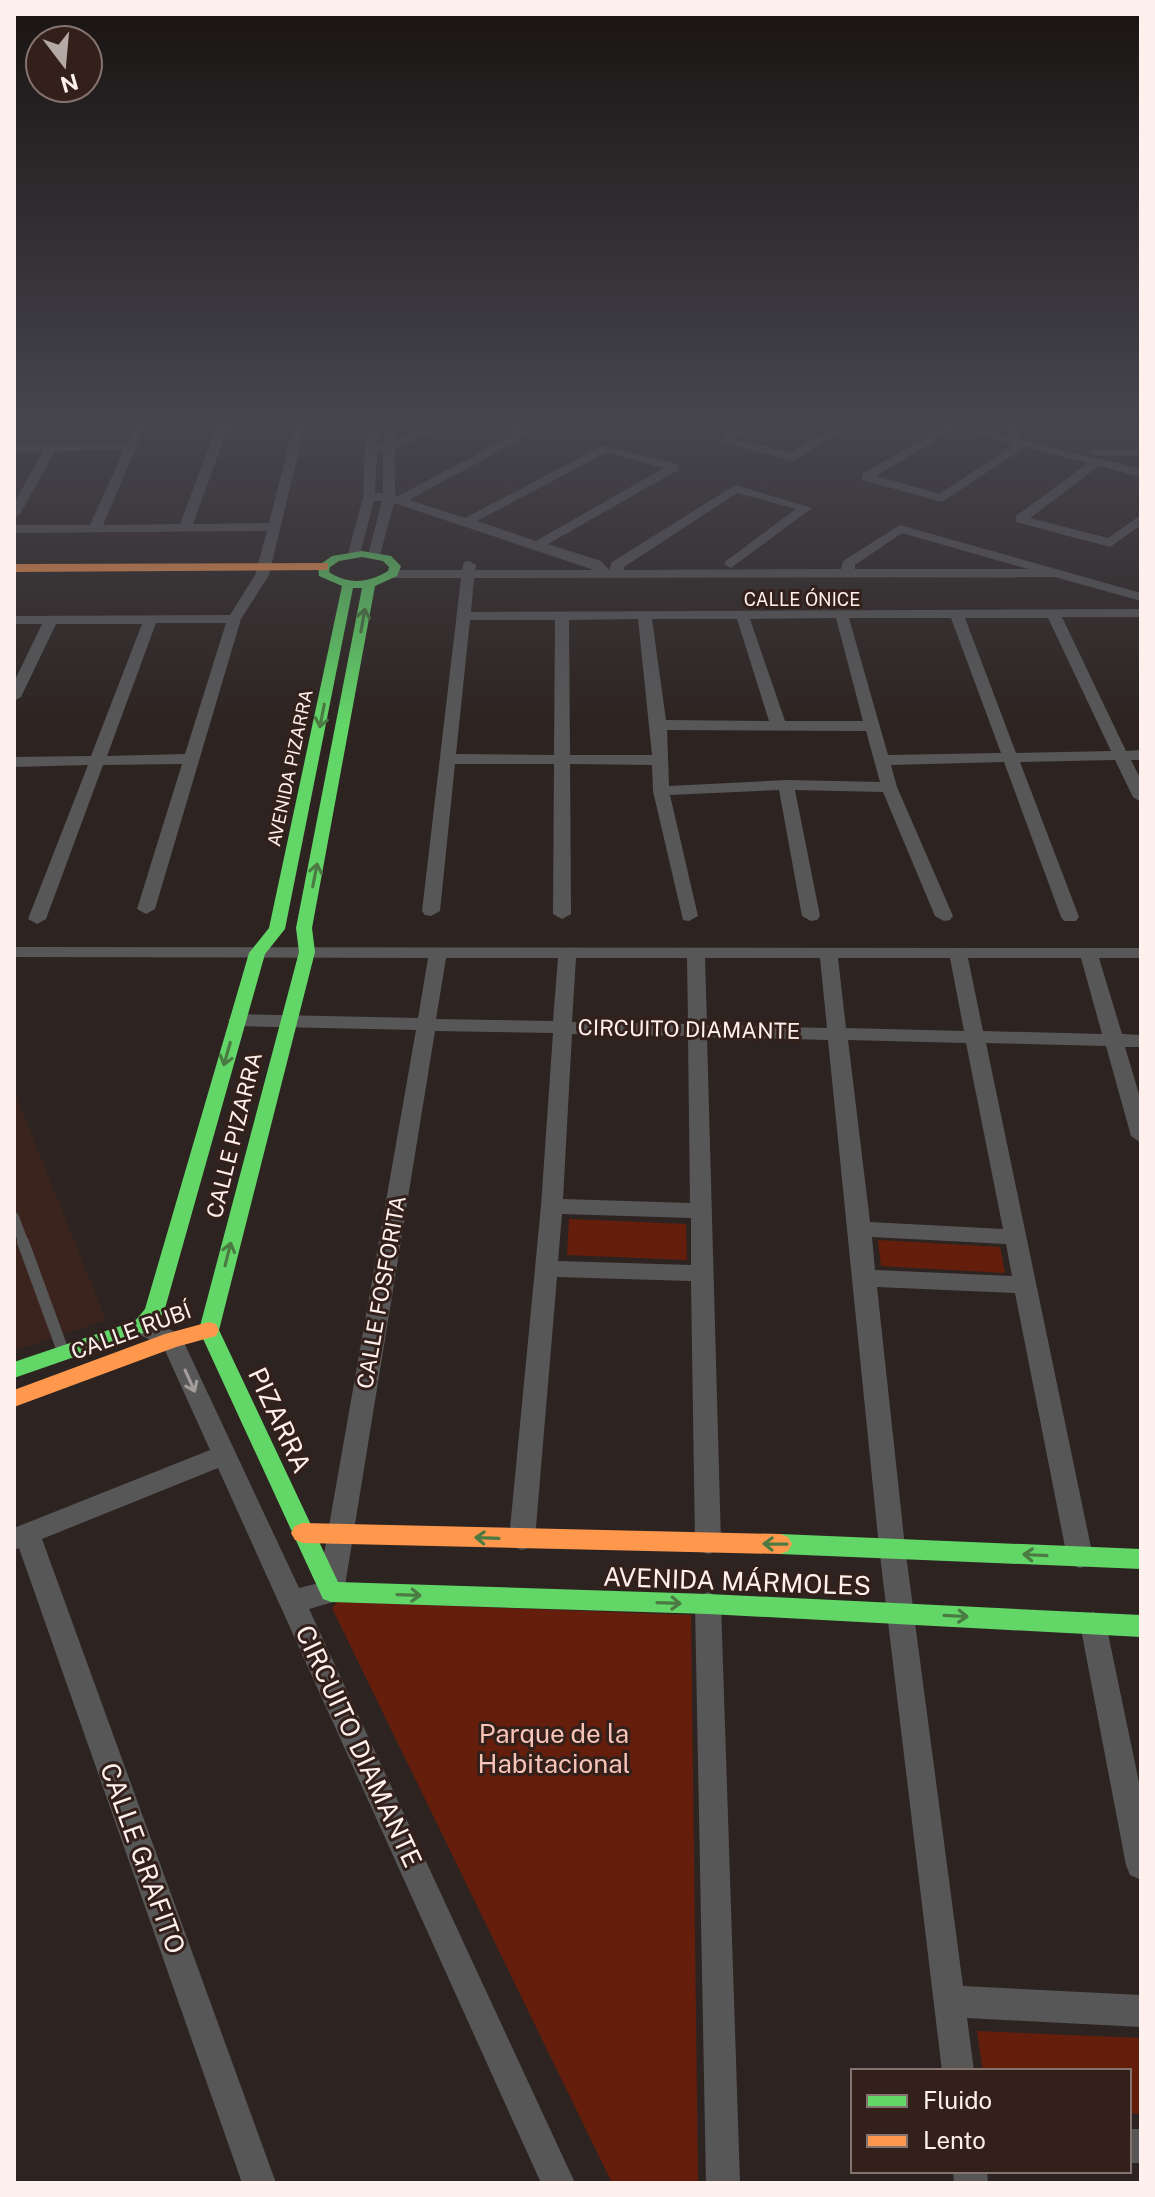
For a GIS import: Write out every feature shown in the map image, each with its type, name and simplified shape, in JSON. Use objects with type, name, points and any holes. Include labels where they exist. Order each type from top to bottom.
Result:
[{"type":"street","points":[[95,528],[99,520]]},
{"type":"street","points":[[185,528],[188,520]]},
{"type":"street","points":[[146,909],[234,619],[263,571],[276,520]]},
{"type":"street","points":[[354,554],[363,520]]},
{"type":"street","points":[[374,555],[386,520]]},
{"type":"street","points":[[459,520],[609,569],[731,564],[848,569],[1025,564]]},
{"type":"street","points":[[466,522],[471,520]]},
{"type":"street","points":[[538,545],[582,520]]},
{"type":"street","points":[[609,569],[687,520]]},
{"type":"street","points":[[731,564],[791,520]]},
{"type":"street","points":[[1022,520],[1110,543],[1140,520]]},
{"type":"street","points":[[14,529],[274,527]]},
{"type":"street","points":[[848,569],[900,529],[1141,597]]},
{"type":"street","points":[[14,568],[41,572],[324,570],[336,558],[354,554],[387,558],[393,570]]},
{"type":"street","points":[[324,570],[331,580],[348,584],[369,584],[393,570],[848,569],[1054,573]]},
{"type":"street","points":[[431,911],[468,570]]},
{"type":"street","points":[[14,577],[41,572]]},
{"type":"street","name":"AVENIDA PIZARRA","points":[[257,953],[277,929],[348,584]]},
{"type":"street","name":"AVENIDA PIZARRA","points":[[307,952],[304,928],[369,584]]},
{"type":"street","name":"CALLE ÓNICE","points":[[464,616],[645,618],[1141,613]]},
{"type":"street","points":[[1053,614],[1141,797]]},
{"type":"street","points":[[957,615],[1070,917]]},
{"type":"street","points":[[562,616],[562,914]]},
{"type":"street","points":[[743,617],[778,724]]},
{"type":"street","points":[[842,617],[889,787],[944,916]]},
{"type":"street","points":[[645,618],[659,725],[661,791],[689,916]]},
{"type":"street","points":[[14,697],[51,619]]},
{"type":"street","points":[[37,919],[151,619]]},
{"type":"street","points":[[14,620],[234,619]]},
{"type":"street","points":[[330,678],[352,678]]},
{"type":"street","points":[[659,725],[874,726]]},
{"type":"street","points":[[882,760],[1141,755]]},
{"type":"street","points":[[14,762],[190,759]]},
{"type":"street","points":[[447,759],[658,760]]},
{"type":"street","points":[[308,782],[333,782]]},
{"type":"street","points":[[661,791],[786,785],[889,787]]},
{"type":"street","points":[[786,785],[811,916]]},
{"type":"street","points":[[277,929],[304,928]]},
{"type":"street","points":[[14,952],[1141,953]]},
{"type":"street","name":"CALLE PIZARRA","points":[[209,1330],[307,952]]},
{"type":"street","name":"CALLE PIZARRA","points":[[164,1323],[237,1020],[257,953]]},
{"type":"street","name":"CALLE FOSFORITA","points":[[331,1592],[438,953]]},
{"type":"street","points":[[522,1539],[552,1206],[567,953]]},
{"type":"street","points":[[696,953],[708,1543]]},
{"type":"street","points":[[828,953],[892,1547],[958,2069]]},
{"type":"street","points":[[958,954],[1080,1557]]},
{"type":"street","points":[[1089,954],[1141,1136]]},
{"type":"street","name":"CIRCUITO DIAMANTE","points":[[237,1020],[1141,1041]]},
{"type":"street","points":[[552,1206],[702,1211]]},
{"type":"street","points":[[860,1229],[1014,1237]]},
{"type":"street","points":[[547,1269],[702,1273]]},
{"type":"street","points":[[865,1278],[1024,1285]]},
{"type":"street","name":"CIRCUITO DIAMANTE","points":[[164,1323],[558,2183]]},
{"type":"street","name":"CALLE RUBÍ","points":[[18,1365],[164,1323],[209,1330]]},
{"type":"street","name":"CALLE RUBÍ","points":[[14,1399],[73,1378],[164,1323]]},
{"type":"street","name":"PIZARRA","points":[[209,1330],[331,1592]]},
{"type":"street","points":[[21,1536],[223,1455]]},
{"type":"street","points":[[303,1533],[340,1533]]},
{"type":"street","name":"AVENIDA MÁRMOLES","points":[[340,1533],[892,1547],[1141,1559]]},
{"type":"street","name":"CALLE GRAFITO","points":[[21,1536],[259,2183]]},
{"type":"street","points":[[292,1601],[331,1592]]},
{"type":"street","name":"AVENIDA MÁRMOLES","points":[[331,1592],[708,1604],[1141,1626]]},
{"type":"street","points":[[708,1604],[723,2183]]},
{"type":"street","points":[[1093,1624],[1141,1865]]},
{"type":"street","points":[[948,2001],[1141,2011]]},
{"type":"lane","points":[[14,1217],[73,1378]]},
{"type":"shaded area","points":[[14,1091],[106,1320],[14,1351]]},
{"type":"green space","points":[[569,1219],[686,1224],[687,1260],[567,1255]]},
{"type":"green space","points":[[878,1240],[1000,1247],[1005,1273],[881,1266]]},
{"type":"green space","name":"Parque de la Habitacional","points":[[337,1602],[691,1615],[698,2183],[612,2183],[332,1608]]},
{"type":"green space","points":[[977,2031],[1141,2038],[1141,2114],[1131,2113],[1131,2069],[983,2069]]},
{"type":"traffic: fast","points":[[362,554],[387,558],[395,566],[393,573],[376,582],[358,585],[340,582],[323,573],[324,566],[336,558],[362,554]]},
{"type":"traffic: fast","points":[[14,1370],[142,1326],[154,1312],[257,953],[277,929],[348,584]]},
{"type":"traffic: fast","points":[[209,1330],[307,952],[304,928],[369,584]]},
{"type":"traffic: fast","points":[[209,1330],[331,1592],[708,1604],[1141,1626]]},
{"type":"traffic: fast","points":[[780,1544],[1141,1559]]},
{"type":"traffic: slow","points":[[14,568],[324,566]]},
{"type":"traffic: slow","points":[[14,1399],[172,1340],[209,1330]]},
{"type":"traffic: slow","points":[[303,1533],[780,1544]]}]
